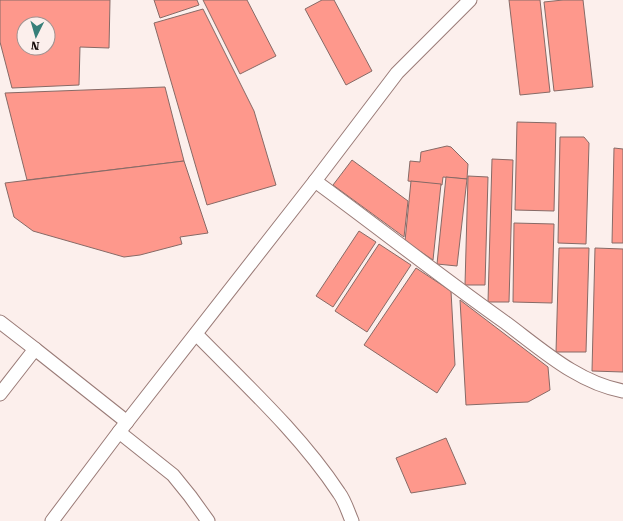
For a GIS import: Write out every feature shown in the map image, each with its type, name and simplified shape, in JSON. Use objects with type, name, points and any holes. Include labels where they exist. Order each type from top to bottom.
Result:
[{"type":"street","points":[[52,521],[119,432],[315,181],[397,72],[470,0]]},
{"type":"street","points":[[315,181],[479,304],[566,366],[598,384],[623,391]]},
{"type":"street","points":[[0,322],[127,422]]},
{"type":"street","points":[[196,334],[277,417],[317,462],[340,494],[352,521]]},
{"type":"street","points":[[0,394],[35,349]]},
{"type":"street","points":[[119,432],[173,475],[208,521]]},
{"type":"building","points":[[0,0],[110,0],[109,48],[80,47],[79,85],[12,88],[0,42]]},
{"type":"building","points":[[154,0],[197,0],[199,5],[160,18]]},
{"type":"building","points":[[203,0],[247,0],[276,56],[240,74]]},
{"type":"building","points":[[322,0],[334,0],[372,71],[346,85],[305,9]]},
{"type":"building","points":[[509,0],[540,0],[550,92],[520,95]]},
{"type":"building","points":[[583,0],[593,87],[554,91],[544,2]]},
{"type":"building","points":[[203,9],[254,111],[276,185],[207,205],[154,23]]},
{"type":"building","points":[[165,87],[184,161],[27,180],[5,93]]},
{"type":"building","points":[[517,122],[556,123],[554,211],[515,210]]},
{"type":"building","points":[[560,137],[584,137],[589,143],[586,244],[558,243]]},
{"type":"building","points":[[447,146],[451,147],[468,164],[467,179],[443,177],[442,185],[408,181],[410,161],[420,162],[421,152]]},
{"type":"building","points":[[614,148],[623,149],[623,243],[612,243]]},
{"type":"building","points":[[492,159],[513,160],[509,302],[488,302]]},
{"type":"building","points":[[352,160],[408,201],[404,237],[333,185]]},
{"type":"building","points":[[184,161],[208,233],[180,237],[182,244],[140,255],[124,257],[33,231],[14,217],[5,183]]},
{"type":"building","points":[[468,176],[488,177],[485,285],[465,285]]},
{"type":"building","points":[[446,177],[467,179],[457,266],[437,264]]},
{"type":"building","points":[[411,181],[441,184],[433,260],[405,241]]},
{"type":"building","points":[[514,223],[554,224],[552,303],[513,302]]},
{"type":"building","points":[[359,231],[376,242],[333,307],[316,296]]},
{"type":"building","points":[[379,244],[411,265],[367,332],[335,311]]},
{"type":"building","points":[[559,248],[589,248],[586,352],[556,352]]},
{"type":"building","points":[[595,248],[623,249],[623,372],[592,371]]},
{"type":"building","points":[[416,268],[451,291],[455,365],[437,393],[364,345]]},
{"type":"building","points":[[460,300],[548,367],[550,390],[528,402],[466,405]]},
{"type":"building","points":[[446,438],[466,484],[411,493],[396,458]]}]
